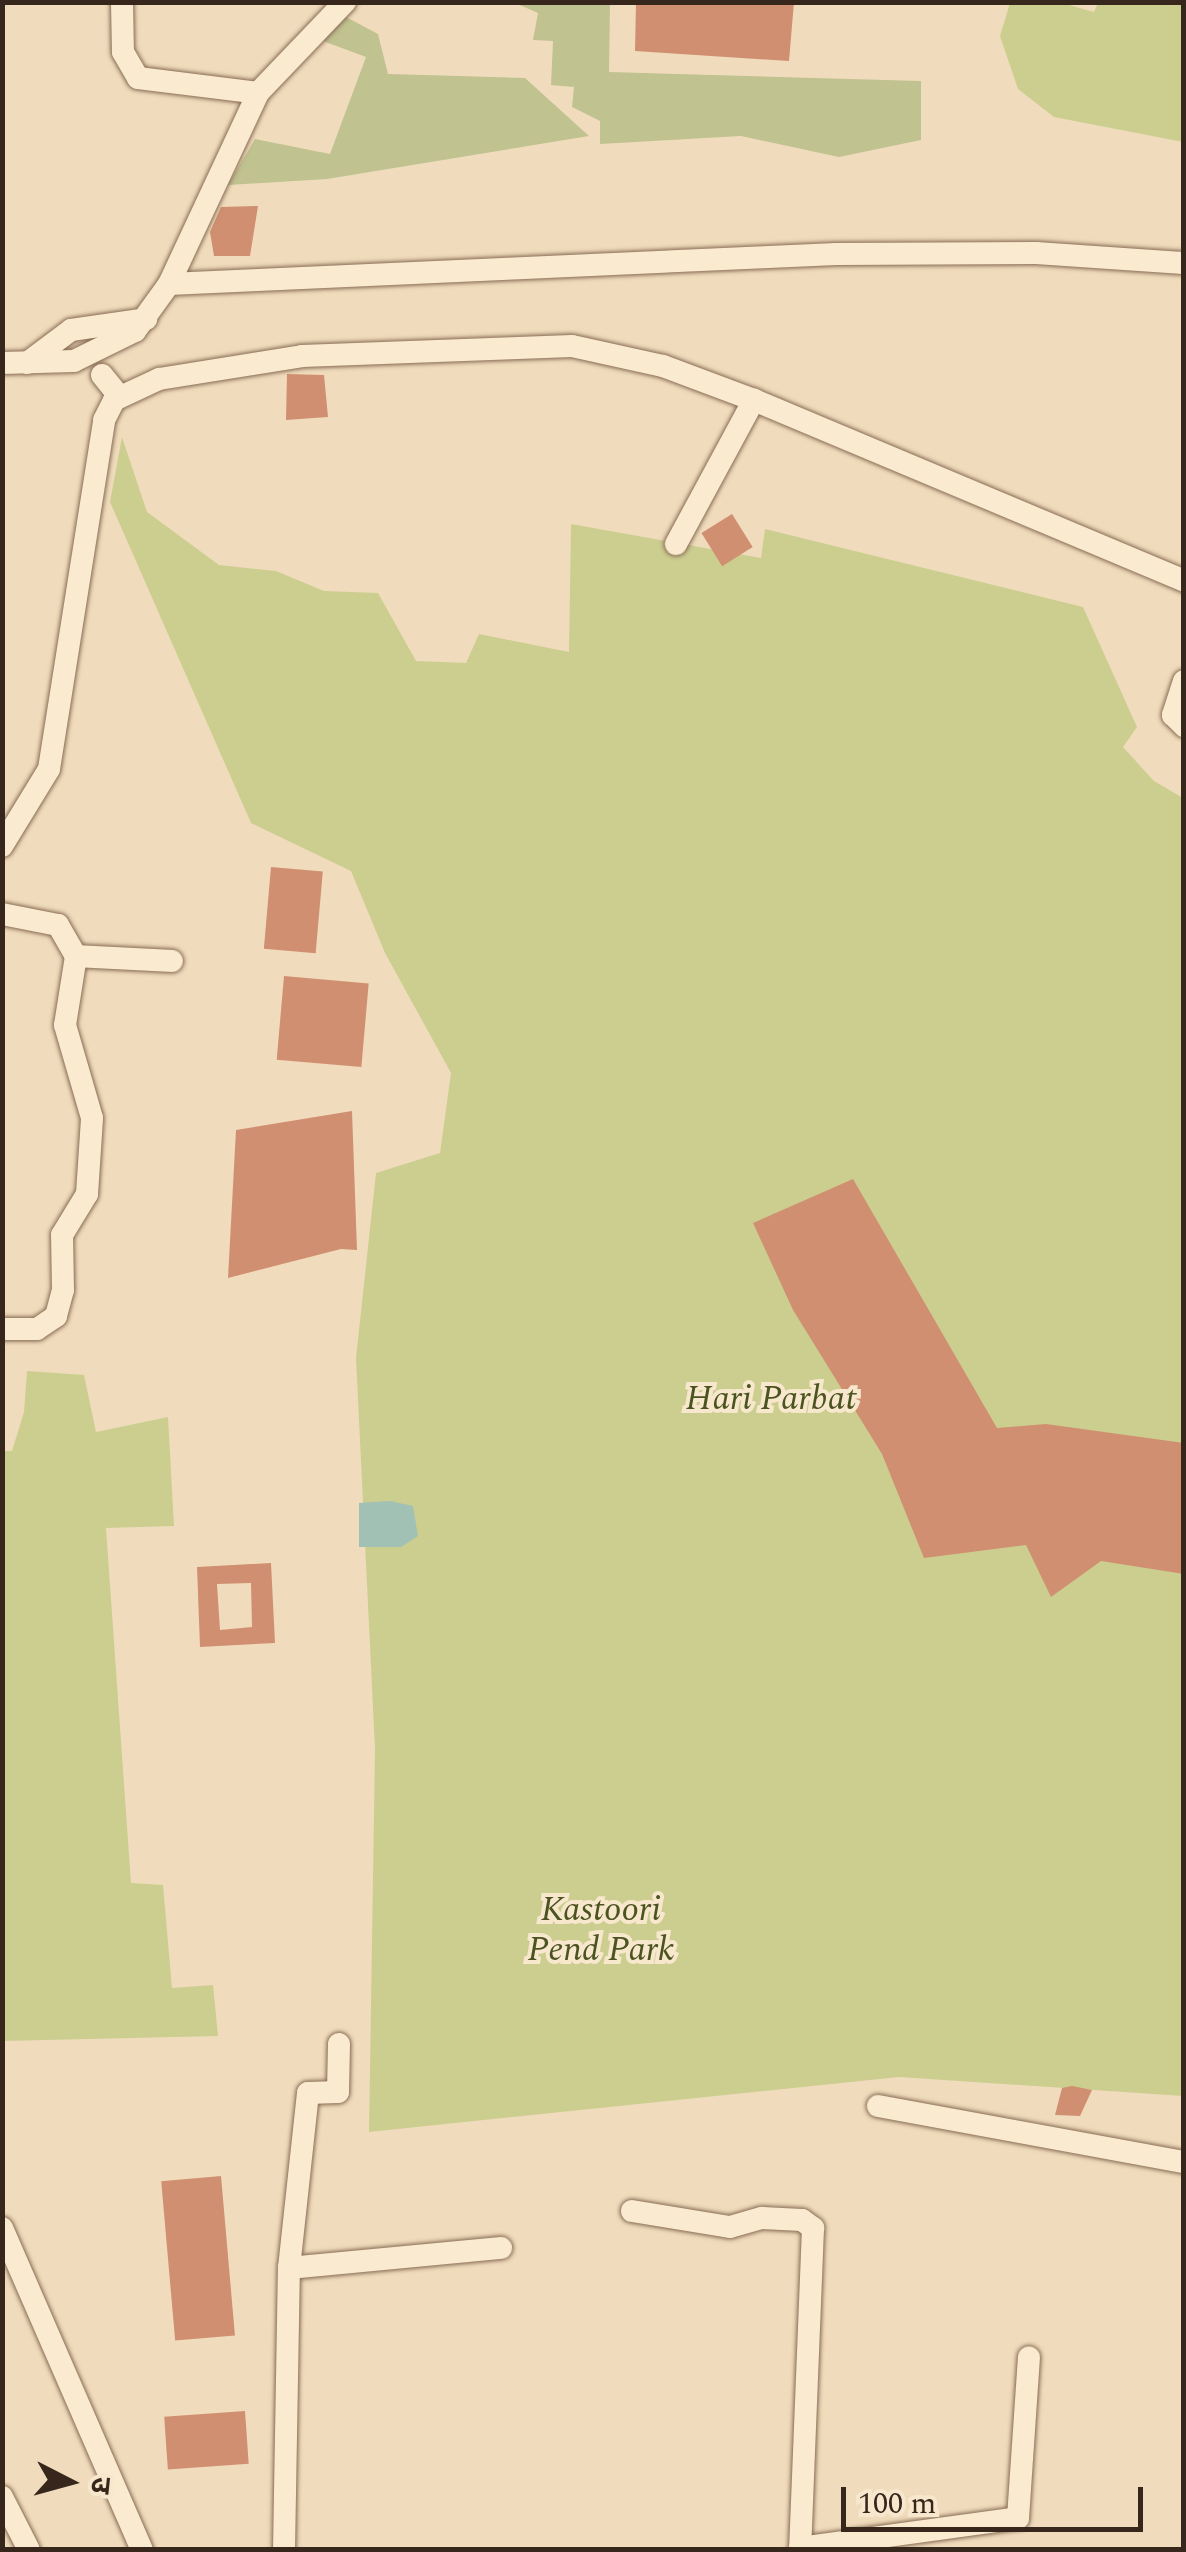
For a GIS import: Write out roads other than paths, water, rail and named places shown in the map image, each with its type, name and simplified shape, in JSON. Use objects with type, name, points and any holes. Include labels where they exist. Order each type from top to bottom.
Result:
[{"type":"street","points":[[122,2],[123,52],[138,78],[258,92]]},
{"type":"street","points":[[2,363],[97,365],[126,342],[169,284],[258,92],[345,2]]},
{"type":"street","points":[[169,284],[836,254],[1036,252],[1184,262]]},
{"type":"street","points":[[28,363],[72,330],[146,318]]},
{"type":"street","points":[[2,846],[49,769],[96,455],[108,409],[120,397],[159,379],[302,356],[572,346],[663,366],[754,400],[1184,581]]},
{"type":"street","points":[[97,365],[120,397]]},
{"type":"street","points":[[676,544],[754,400]]},
{"type":"street","points":[[1184,680],[1173,715],[1184,726]]},
{"type":"street","points":[[2,914],[58,925],[76,956],[66,1025],[92,1118],[87,1194],[62,1235],[63,1290],[56,1316],[37,1328],[2,1329]]},
{"type":"street","points":[[76,956],[172,960]]},
{"type":"street","points":[[284,2550],[289,2268],[308,2093],[338,2092],[339,2044]]},
{"type":"street","points":[[878,2106],[1184,2162]]},
{"type":"street","points":[[632,2211],[730,2227],[762,2218],[802,2220],[812,2228],[800,2549],[1018,2518],[1029,2358]]},
{"type":"street","points":[[2,2228],[142,2550]]},
{"type":"street","points":[[289,2268],[502,2248]]},
{"type":"street","points":[[2,2497],[29,2550]]},
{"type":"park label","name":"Hari Parbat","points":[[771,1399]]},
{"type":"park label","name":"Kastoori Pend Park","points":[[601,1930]]}]
